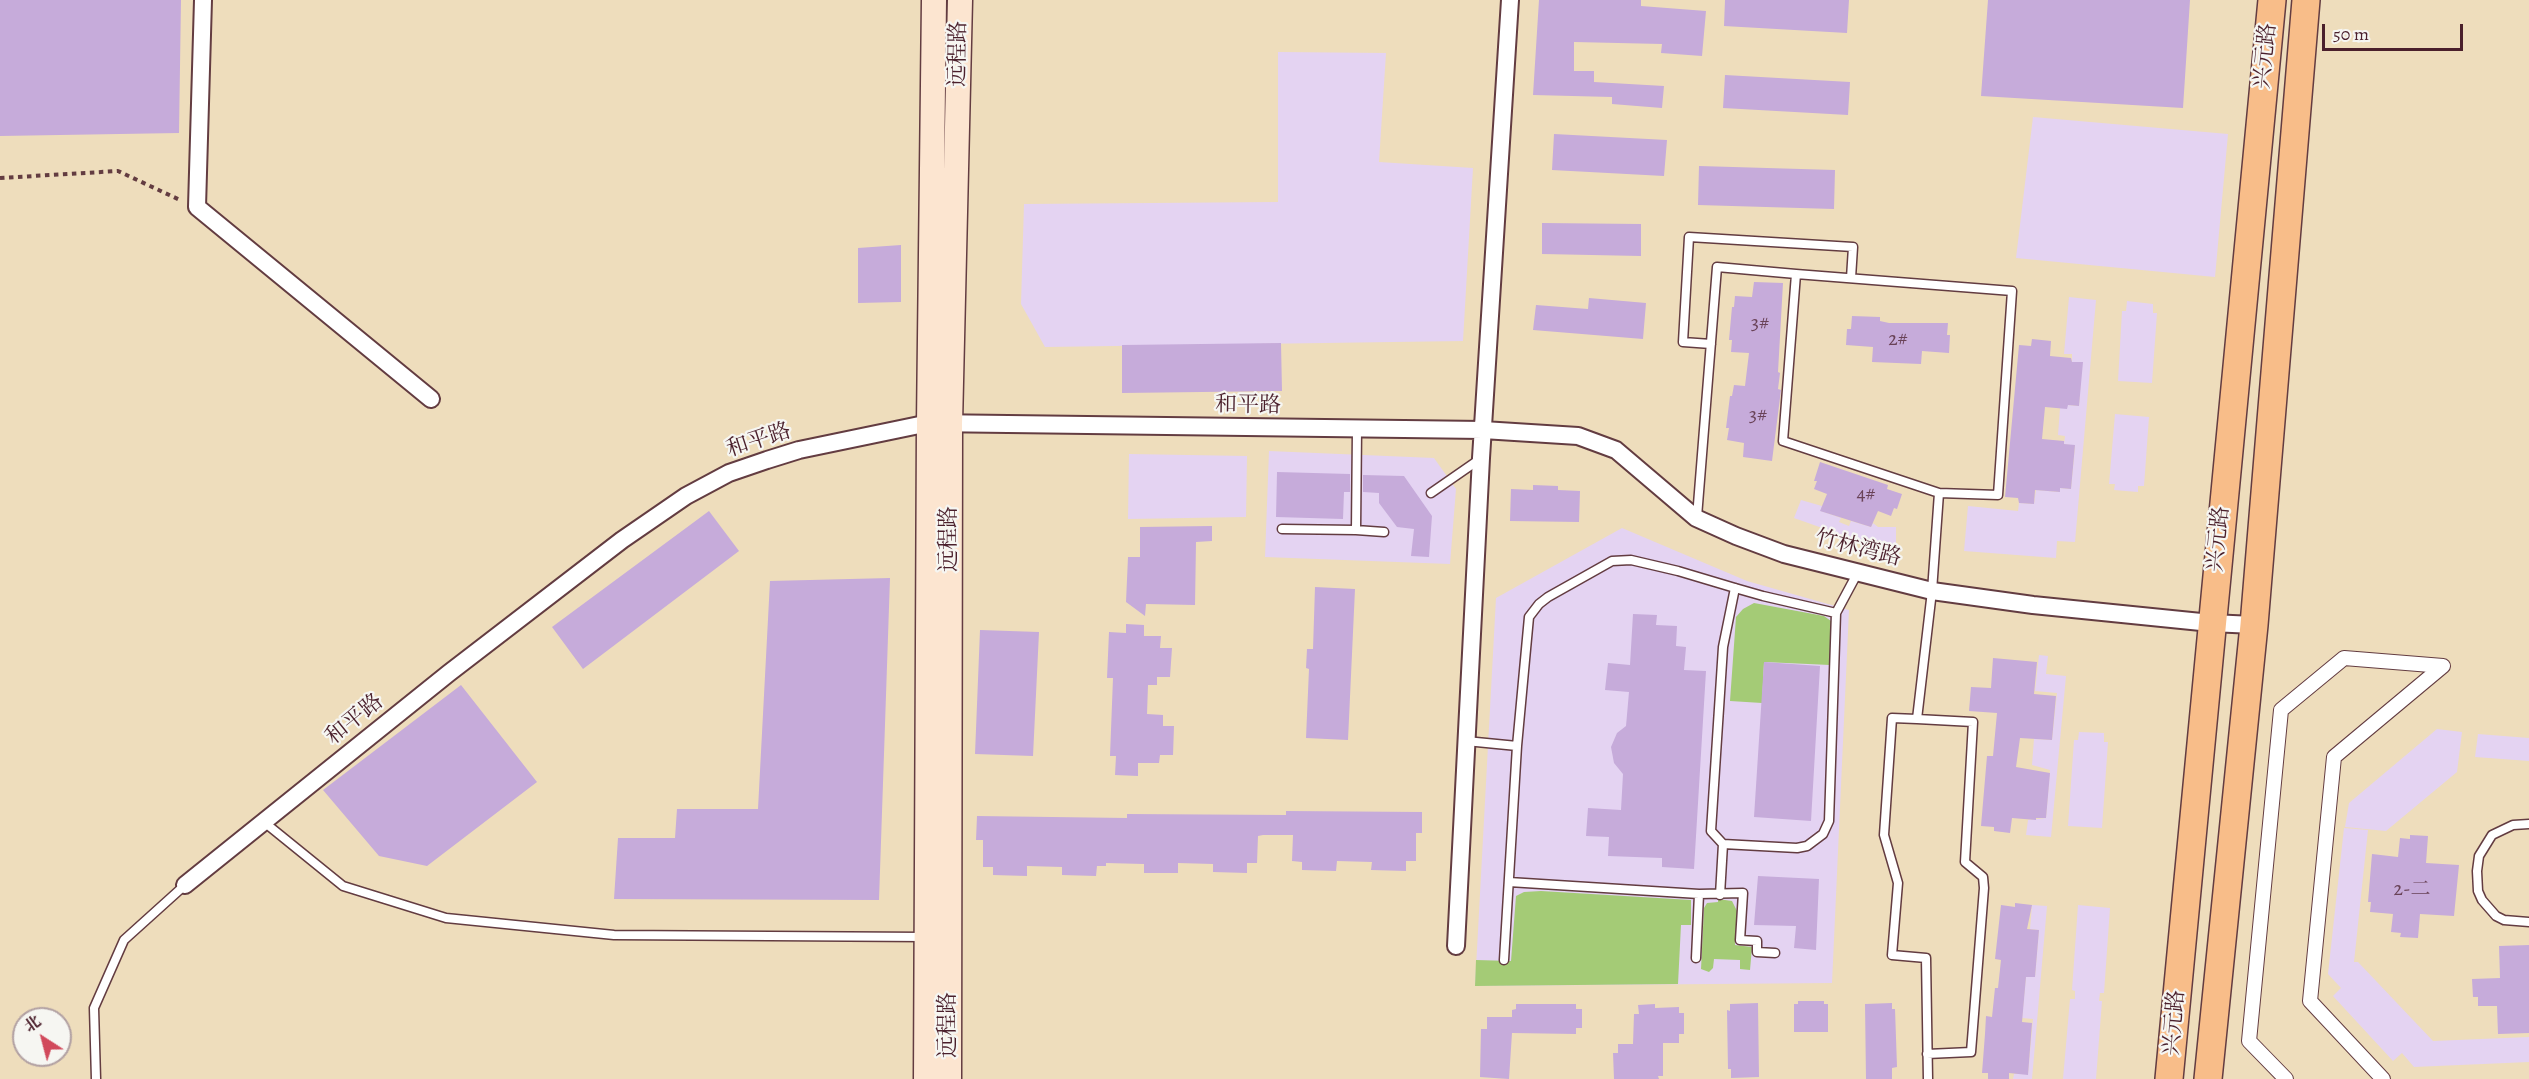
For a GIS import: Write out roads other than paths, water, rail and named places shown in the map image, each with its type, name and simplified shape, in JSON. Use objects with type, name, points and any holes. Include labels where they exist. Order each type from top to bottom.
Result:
[{"type":"main road","name":"远程路","points":[[934,0],[948,1079]]},
{"type":"main road","name":"远程路","points":[[926,1079],[926,937],[940,424],[960,0]]},
{"type":"main road","name":"兴元路","points":[[2169,1079],[2272,0]]},
{"type":"main road","name":"兴元路","points":[[2208,1079],[2254,625],[2306,0]]},
{"type":"street","points":[[203,0],[197,207],[431,399]]},
{"type":"street","points":[[1456,946],[1481,458],[1510,0]]},
{"type":"street","name":"和平路","points":[[185,885],[449,673],[622,540],[686,496],[729,474],[766,460],[807,448],[940,424],[1484,430]]},
{"type":"street","name":"竹林湾路","points":[[1484,430],[1578,436],[1616,450],[1696,518],[1784,554],[1858,573],[1932,591],[2032,605],[2211,623],[2254,625]]},
{"type":"street","points":[[2286,1079],[2249,1041],[2282,710],[2344,658],[2443,666],[2334,758],[2310,1001],[2383,1079]]},
{"type":"lane","points":[[1711,344],[1683,342],[1689,237],[1853,247],[1851,278]]},
{"type":"lane","points":[[1696,518],[1717,267],[2012,291],[1998,495],[1940,493],[1783,441],[1796,274]]},
{"type":"lane","points":[[1356,530],[1357,430]]},
{"type":"lane","points":[[1431,493],[1481,458]]},
{"type":"lane","points":[[1917,719],[1932,591],[1940,493]]},
{"type":"lane","points":[[1282,529],[1384,532]]},
{"type":"lane","points":[[1504,960],[1527,627],[1529,617],[1539,604],[1612,561],[1620,560],[1678,571],[1836,613]]},
{"type":"lane","points":[[1735,588],[1723,647],[1711,831],[1723,844],[1797,848],[1807,846],[1823,834],[1829,821],[1836,613],[1858,573]]},
{"type":"lane","points":[[1927,1054],[1971,1052],[1984,888],[1983,878],[1965,862],[1973,722],[1892,718],[1884,835],[1898,883],[1892,955],[1926,958],[1927,1054],[1928,1079]]},
{"type":"lane","points":[[1466,741],[1517,746]]},
{"type":"lane","points":[[264,822],[343,886],[446,918],[614,935],[926,937]]},
{"type":"lane","points":[[2529,824],[2513,825],[2492,835],[2479,856],[2477,871],[2478,891],[2488,908],[2504,920],[2529,922]]},
{"type":"lane","points":[[1720,895],[1723,844]]},
{"type":"lane","points":[[1509,882],[1720,895],[1743,893],[1740,940],[1757,941],[1757,952],[1774,953]]},
{"type":"lane","points":[[96,1079],[94,1008],[124,940],[185,885]]},
{"type":"lane","points":[[1696,958],[1699,894]]}]
